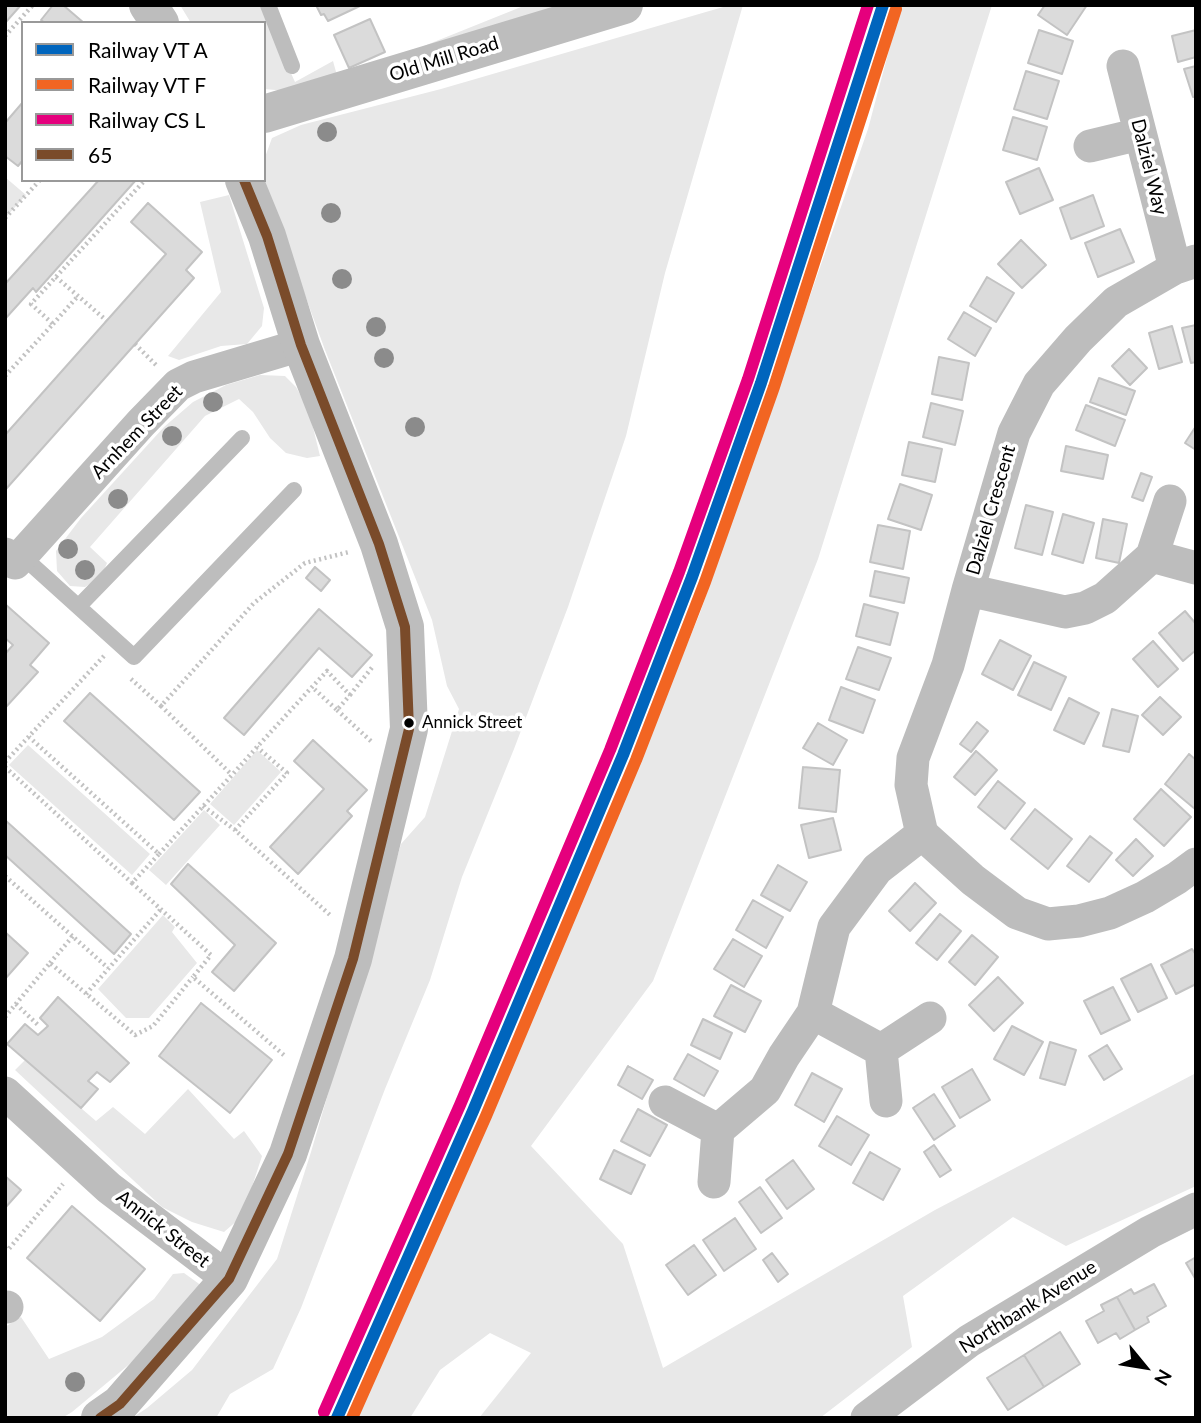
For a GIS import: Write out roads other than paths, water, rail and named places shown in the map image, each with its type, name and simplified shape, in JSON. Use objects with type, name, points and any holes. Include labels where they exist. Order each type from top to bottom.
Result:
[{"type":"street","points":[[148,5],[159,21]]},
{"type":"street","name":"Old Mill Road","points":[[266,113],[624,5]]},
{"type":"street","name":"Dalziel Way","points":[[1123,66],[1140,134],[1185,265]]},
{"type":"street","points":[[1090,146],[1140,134]]},
{"type":"street","points":[[100,1418],[120,1404],[229,1279],[288,1154],[358,940],[409,729],[405,627],[379,544],[301,345],[267,236],[245,182]]},
{"type":"street","name":"Dalziel Crescent","points":[[922,834],[911,785],[913,758],[948,664],[1014,433],[1039,384],[1078,340],[1116,303],[1185,265]]},
{"type":"street","name":"Arnhem Street","points":[[13,554],[178,385],[194,377],[301,345]]},
{"type":"street","points":[[968,590],[1065,612],[1085,608],[1105,598],[1152,556],[1170,501]]},
{"type":"street","points":[[1152,556],[1196,568]]},
{"type":"street","points":[[714,1182],[718,1130],[765,1090],[813,1013],[834,927],[877,869],[922,834],[973,880],[1017,913],[1048,924],[1079,921],[1110,913],[1145,897],[1196,864]]},
{"type":"street","points":[[813,1013],[881,1050]]},
{"type":"street","points":[[881,1050],[930,1018]]},
{"type":"street","points":[[881,1050],[886,1101]]},
{"type":"street","name":"Annick Street","points":[[5,1093],[109,1188],[229,1279]]},
{"type":"street","points":[[665,1102],[718,1130]]},
{"type":"street","name":"Northbank Avenue","points":[[867,1418],[969,1342],[1150,1232],[1196,1209]]},
{"type":"lane","points":[[268,5],[292,66]]},
{"type":"lane","points":[[79,606],[242,438]]},
{"type":"lane","points":[[13,554],[79,606],[134,657],[294,490]]},
{"type":"place","name":"Annick Street","points":[[409,723]]}]
